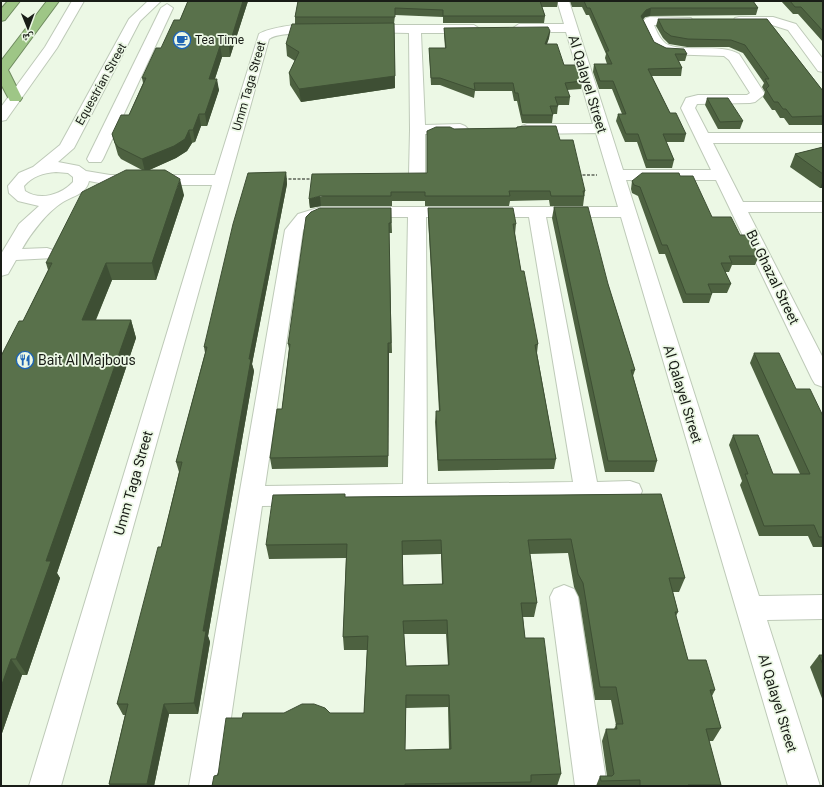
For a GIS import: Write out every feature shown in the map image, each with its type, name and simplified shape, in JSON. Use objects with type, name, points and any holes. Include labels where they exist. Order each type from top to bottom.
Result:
[{"type":"highway","points":[[1,17],[14,1]]},
{"type":"highway","points":[[14,98],[1,70],[53,1]]},
{"type":"street","points":[[2,119],[14,98],[51,48],[79,1]]},
{"type":"street","points":[[134,1],[133,24],[158,28]]},
{"type":"street","name":"Equestrian Street","points":[[39,170],[97,121],[133,24],[155,1]]},
{"type":"street","name":"Al Qalayel Street","points":[[563,1],[748,608],[804,786]]},
{"type":"street","points":[[95,159],[97,121],[158,28],[168,8]]},
{"type":"street","name":"Bu Ghazal Street","points":[[697,21],[650,21],[647,24],[661,49],[669,51],[728,53],[734,57],[758,94],[750,99],[698,99],[691,101],[688,108],[739,207],[823,379]]},
{"type":"street","points":[[727,21],[773,21],[792,27],[823,68]]},
{"type":"street","points":[[509,28],[571,28]]},
{"type":"street","points":[[415,29],[418,174]]},
{"type":"street","points":[[354,30],[485,29]]},
{"type":"street","name":"Umm Taga Street","points":[[45,786],[263,37],[268,32],[277,30],[330,30]]},
{"type":"street","points":[[810,50],[823,50]]},
{"type":"street","points":[[514,129],[602,128]]},
{"type":"street","points":[[418,130],[474,129]]},
{"type":"street","points":[[703,138],[823,138]]},
{"type":"street","points":[[13,185],[38,201],[58,198],[73,192],[78,177],[67,159],[66,148]]},
{"type":"street","points":[[13,185],[39,170],[58,167],[78,177],[110,180],[222,180]]},
{"type":"street","points":[[616,175],[722,175]]},
{"type":"street","points":[[13,185],[25,228]]},
{"type":"street","points":[[5,263],[25,228],[58,198]]},
{"type":"street","points":[[739,207],[823,207]]},
{"type":"street","points":[[205,786],[293,238],[298,223],[304,217],[321,212],[627,212]]},
{"type":"street","points":[[415,494],[417,212]]},
{"type":"street","points":[[537,213],[587,492]]},
{"type":"street","points":[[5,263],[47,254]]},
{"type":"street","points":[[252,496],[630,491]]},
{"type":"street","points":[[564,597],[591,786]]},
{"type":"street","points":[[748,608],[823,607]]},
{"type":"building","points":[[188,1],[243,1],[229,46],[220,46],[209,79],[217,79],[205,114],[199,114],[193,130],[189,130],[185,139],[174,146],[142,159],[118,147],[112,134],[121,115],[129,115],[146,78],[142,78],[156,48],[161,48],[174,20],[180,20]]},
{"type":"building","points":[[298,1],[540,1],[545,16],[443,16],[443,10],[395,8],[395,17],[295,17]]},
{"type":"building","points":[[584,1],[753,1],[758,8],[651,8],[646,10],[641,16],[654,42],[666,48],[684,49],[687,54],[675,54],[682,68],[648,69],[670,113],[676,113],[686,134],[663,134],[674,160],[647,160],[638,134],[626,134],[618,114],[626,114],[613,81],[600,81],[594,64],[612,64],[606,51],[609,51],[590,8],[587,8]]},
{"type":"building","points":[[790,1],[823,1],[823,31],[801,7],[795,7]]},
{"type":"building","points":[[658,19],[767,19],[823,91],[823,116],[792,117],[778,102],[774,102],[766,89],[769,86],[765,79],[769,79],[745,45],[731,40],[688,39],[671,36],[664,31]]},
{"type":"building","points":[[394,23],[395,76],[299,89],[289,73],[299,52],[286,44],[292,24]]},
{"type":"building","points":[[548,27],[550,31],[545,44],[557,44],[564,65],[577,65],[582,81],[565,83],[570,97],[555,97],[558,106],[550,106],[553,115],[522,115],[518,93],[515,93],[513,83],[474,83],[475,90],[440,78],[431,78],[429,48],[446,48],[444,28]]},
{"type":"building","points":[[707,98],[728,98],[743,121],[720,122]]},
{"type":"building","points":[[525,126],[556,126],[560,140],[573,140],[585,191],[583,191],[584,196],[551,196],[550,191],[509,191],[510,196],[425,196],[425,192],[391,192],[391,196],[320,196],[309,199],[312,174],[427,173],[427,131],[436,127],[450,127],[454,129],[517,128]]},
{"type":"building","points":[[823,147],[823,174],[795,154]]},
{"type":"building","points":[[126,170],[165,170],[180,179],[152,263],[106,263],[82,320],[131,320],[46,561],[51,561],[16,659],[11,659],[1,687],[1,356],[19,321],[23,321],[52,263],[46,263],[82,192]]},
{"type":"building","points":[[286,172],[249,359],[251,359],[203,631],[206,631],[194,703],[164,704],[147,784],[109,784],[128,704],[117,704],[158,547],[161,547],[182,462],[176,462],[207,347],[204,347],[233,224],[248,173]]},
{"type":"building","points":[[642,173],[679,173],[680,176],[693,176],[712,217],[731,217],[740,235],[748,235],[759,256],[729,256],[732,263],[721,263],[731,284],[708,284],[712,294],[686,294],[667,245],[662,245],[640,187],[634,185],[632,181]]},
{"type":"building","points":[[554,207],[588,207],[608,284],[635,370],[631,370],[657,461],[608,461]]},
{"type":"building","points":[[320,208],[391,208],[391,223],[389,223],[391,343],[388,343],[388,456],[270,458],[277,409],[282,409],[290,344],[288,344],[306,217],[311,212]]},
{"type":"building","points":[[428,208],[513,208],[516,224],[513,224],[521,271],[524,271],[538,344],[535,345],[556,459],[438,460],[436,411],[440,411]]},
{"type":"building","points":[[754,353],[779,353],[796,389],[810,389],[823,416],[823,537],[819,537],[814,525],[764,526],[745,474],[748,474],[733,435],[758,435],[773,474],[810,474]]},
{"type":"building","points":[[345,494],[345,497],[661,494],[685,578],[669,578],[678,612],[675,612],[688,660],[706,660],[715,690],[710,690],[721,728],[706,729],[721,785],[640,786],[640,780],[601,781],[600,776],[612,776],[614,774],[606,729],[617,729],[616,724],[623,724],[616,687],[600,687],[583,583],[578,574],[571,539],[528,540],[537,603],[521,603],[525,638],[544,638],[561,774],[531,775],[531,782],[405,784],[405,786],[212,786],[214,776],[218,775],[226,718],[242,718],[243,713],[284,713],[302,704],[314,704],[325,708],[330,713],[364,713],[368,636],[343,637],[347,544],[266,545],[273,495]],"holes":[[[441,540],[443,584],[403,585],[402,541]],[[447,620],[449,665],[406,666],[403,621]],[[406,695],[449,695],[451,749],[405,750]]]},
{"type":"building","points":[[819,655],[823,655],[823,665]]},
{"type":"place","name":"Tea Time","points":[[182,40]]},
{"type":"place","name":"Bait Al Majbous","points":[[25,360]]}]
